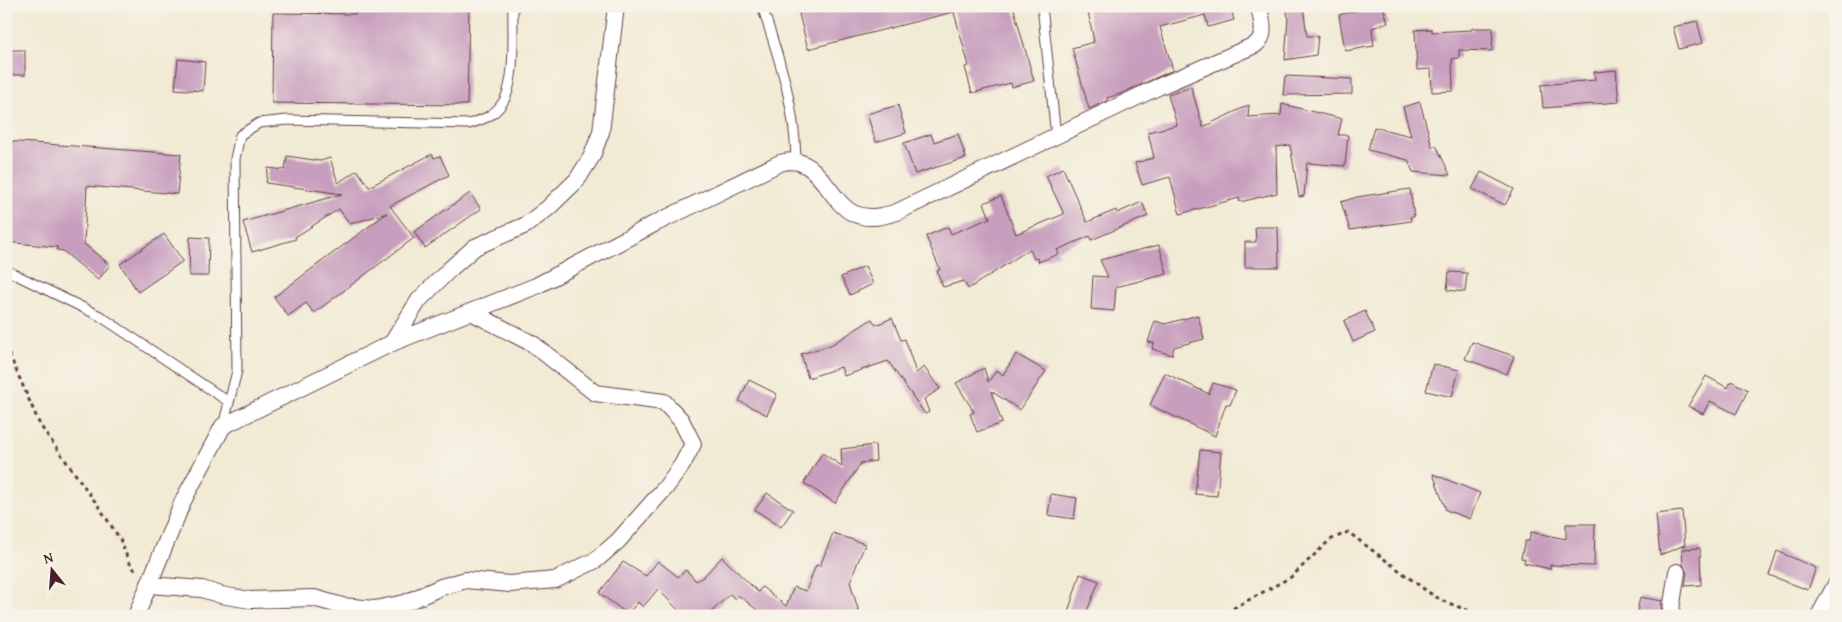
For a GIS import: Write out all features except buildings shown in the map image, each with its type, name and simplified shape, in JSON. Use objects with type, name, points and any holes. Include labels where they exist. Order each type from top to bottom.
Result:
[{"type":"street","points":[[392,343],[419,300],[450,269],[475,247],[526,225],[548,208],[577,180],[592,156],[601,132],[616,6]]},
{"type":"street","points":[[136,616],[183,500],[223,426],[392,343],[536,286],[773,165],[796,160],[808,165],[851,212],[863,217],[874,217],[897,212],[1158,87],[1255,45],[1261,40],[1263,32],[1258,6]]},
{"type":"street","points":[[149,585],[202,589],[221,596],[250,600],[314,598],[342,606],[375,609],[405,603],[441,587],[466,580],[510,584],[555,580],[596,560],[640,518],[682,465],[693,444],[689,433],[681,420],[664,402],[595,393],[533,344],[471,312]]},
{"type":"street","points":[[1670,616],[1677,572]]},
{"type":"street","points":[[1819,616],[1836,584]]},
{"type":"lane","points":[[223,426],[237,372],[235,159],[240,135],[259,123],[287,120],[469,124],[488,117],[502,104],[511,82],[513,6]]},
{"type":"lane","points":[[762,6],[790,99],[796,129],[796,160]]},
{"type":"lane","points":[[1042,6],[1056,136]]},
{"type":"lane","points":[[6,270],[100,316],[229,402]]},
{"type":"path","points":[[6,347],[40,425],[100,506],[120,539],[129,562],[149,585]]},
{"type":"path","points":[[1218,616],[1291,577],[1330,540],[1348,532],[1428,592],[1449,604],[1483,616]]}]
